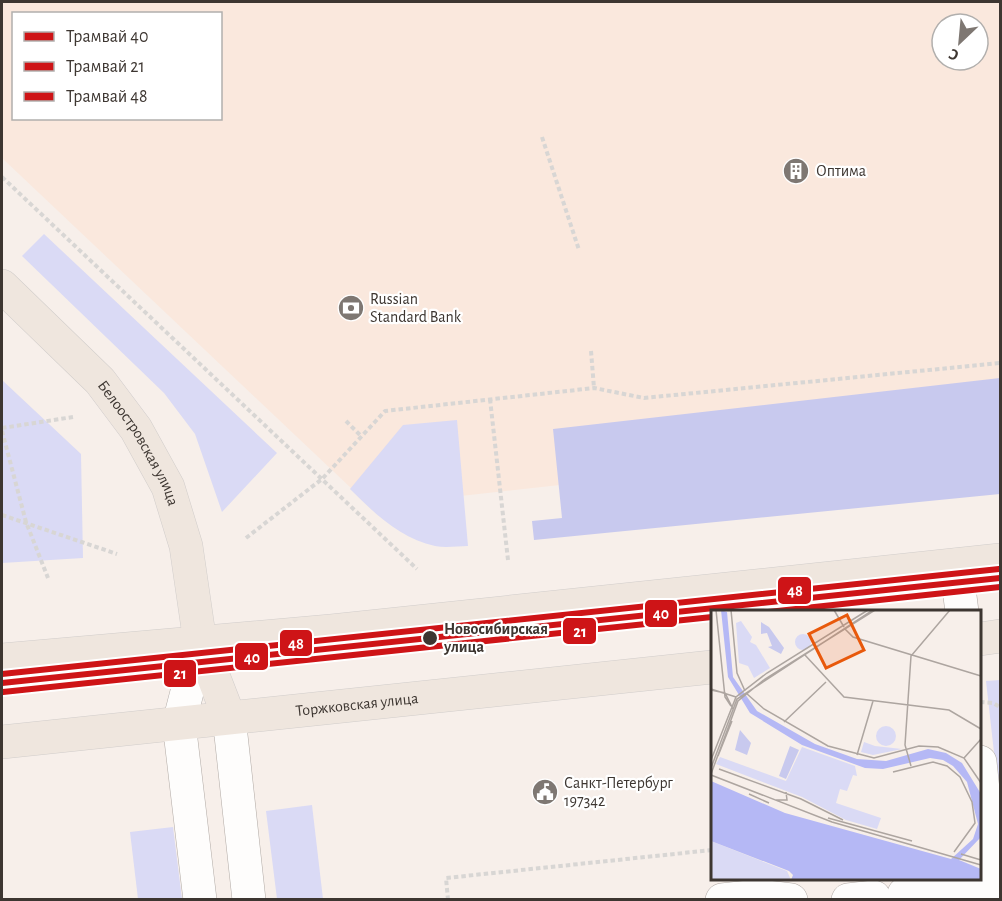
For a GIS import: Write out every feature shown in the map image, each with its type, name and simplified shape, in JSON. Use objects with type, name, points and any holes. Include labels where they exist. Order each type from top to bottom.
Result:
[{"type":"main road","name":"Белоостровская улица","points":[[2,286],[100,381],[136,429],[168,487],[186,546],[200,642]]},
{"type":"main road","points":[[2,660],[331,631],[1000,560]]},
{"type":"main road","points":[[981,639],[1000,636]]},
{"type":"main road","points":[[200,642],[229,717]]},
{"type":"main road","name":"Торжковская улица","points":[[2,742],[711,667]]},
{"type":"street","points":[[956,565],[962,610]]},
{"type":"street","points":[[200,642],[179,723],[200,900]]},
{"type":"street","points":[[229,717],[249,900]]},
{"type":"street","points":[[875,897],[994,892],[981,771]]},
{"type":"street","points":[[722,900],[758,896],[791,900]]},
{"type":"path","points":[[542,137],[579,250]]},
{"type":"path","points":[[2,177],[417,569]]},
{"type":"path","points":[[591,351],[594,388]]},
{"type":"path","points":[[246,538],[322,479],[385,411],[594,388],[644,398],[1000,363]]},
{"type":"path","points":[[490,399],[508,560]]},
{"type":"path","points":[[48,578],[26,522],[2,429],[73,417]]},
{"type":"path","points":[[346,421],[362,436]]},
{"type":"path","points":[[2,515],[117,554]]},
{"type":"path","points":[[981,702],[993,703],[1000,707]]},
{"type":"path","points":[[448,900],[446,878],[711,850]]},
{"type":"shaded area","points":[[2,2],[1000,2],[1000,436],[370,506],[2,158]]},
{"type":"shaded area","points":[[44,234],[277,453],[222,512],[195,434],[164,393],[22,256]]},
{"type":"shaded area","points":[[1000,378],[1000,494],[534,540],[532,521],[562,518],[553,429]]},
{"type":"shaded area","points":[[2,380],[81,454],[83,558],[2,563]]},
{"type":"shaded area","points":[[457,420],[468,546],[435,546],[411,538],[399,531],[378,516],[350,489],[403,425]]},
{"type":"shaded area","points":[[1000,680],[1000,806],[986,681]]},
{"type":"shaded area","points":[[312,805],[323,899],[277,899],[266,811]]},
{"type":"shaded area","points":[[173,827],[182,899],[138,899],[130,832]]},
{"type":"tram line","name":"48","points":[[2,674],[999,569]]},
{"type":"tram line","name":"40","points":[[2,683],[1000,578]]},
{"type":"tram line","name":"21","points":[[787,610],[1000,587]]},
{"type":"tram line","name":"21","points":[[3,692],[711,617]]},
{"type":"place","name":"Оптима","points":[[796,171]]},
{"type":"place","name":"Russian Standard Bank","points":[[351,308]]},
{"type":"place","name":"Новосибирская улица","points":[[430,638]]},
{"type":"place","name":"Санкт-Петербург 197342","points":[[545,792]]}]
